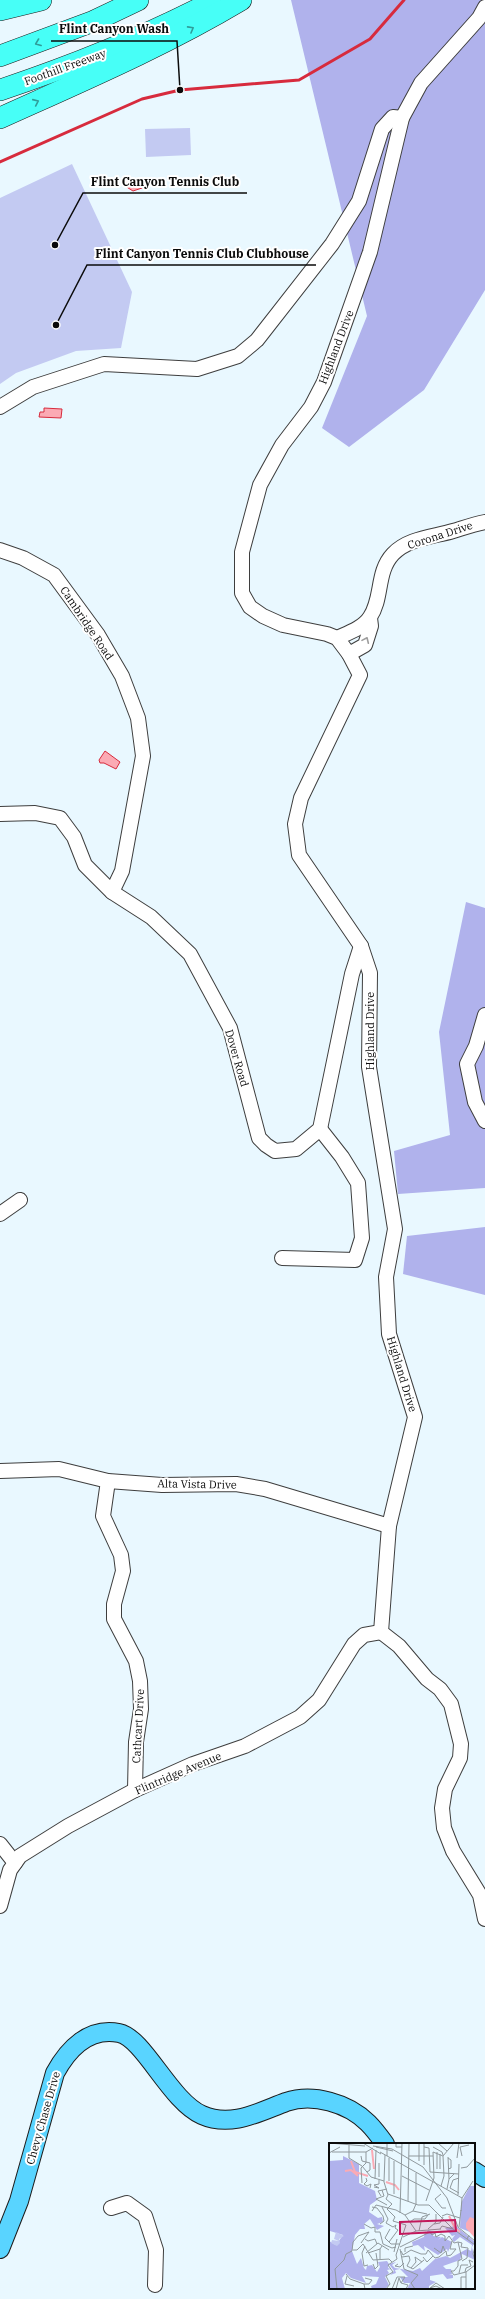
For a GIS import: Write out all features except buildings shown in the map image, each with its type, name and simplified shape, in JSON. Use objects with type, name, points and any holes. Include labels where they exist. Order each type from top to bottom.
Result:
[{"type":"highway","points":[[0,10],[41,0]]},
{"type":"highway","points":[[0,56],[94,21],[138,0]]},
{"type":"highway","name":"Foothill Freeway","points":[[0,90],[64,69],[123,45],[216,0]]},
{"type":"highway","points":[[0,118],[182,34],[241,0]]},
{"type":"main road","name":"Chevy Chase Drive","points":[[0,2249],[19,2201],[55,2072],[63,2057],[70,2049],[91,2036],[105,2032],[120,2033],[134,2040],[171,2090],[189,2107],[202,2115],[232,2120],[248,2117],[288,2102],[306,2099],[326,2101],[353,2111],[368,2123],[384,2143]]},
{"type":"main road","points":[[475,2172],[485,2178]]},
{"type":"street","name":"Highland Drive","points":[[337,638],[327,634],[283,625],[263,616],[250,607],[242,593],[242,552],[260,485],[282,446],[311,407],[324,382],[370,252],[402,118],[421,83],[479,18],[485,7]]},
{"type":"street","points":[[0,408],[33,386],[104,364],[197,369],[238,356],[257,340],[332,244],[359,201],[382,129],[393,117],[402,118]]},
{"type":"street","name":"Corona Drive","points":[[337,638],[356,630],[370,618],[377,602],[381,577],[392,555],[406,545],[485,522]]},
{"type":"street","name":"Cambridge Road","points":[[0,550],[23,558],[54,575],[98,635],[122,676],[138,718],[143,756],[122,871],[112,892]]},
{"type":"street","name":"Corona Drive","points":[[349,654],[365,645],[371,626],[370,618]]},
{"type":"street","points":[[337,638],[349,654]]},
{"type":"street","name":"Highland Drive","points":[[349,654],[360,675],[301,798],[295,824],[299,855],[361,946],[370,973],[369,1067],[395,1229],[386,1277],[389,1334],[415,1417],[389,1526],[380,1632]]},
{"type":"street","name":"Dover Road","points":[[0,814],[35,813],[60,818],[74,837],[85,865],[112,892],[151,917],[190,954],[230,1028],[259,1138],[266,1146],[275,1151],[296,1149],[320,1129]]},
{"type":"street","points":[[282,1258],[355,1260],[360,1250],[362,1238],[358,1184],[342,1157],[320,1129],[352,974],[361,946]]},
{"type":"street","points":[[485,1015],[476,1046],[467,1064],[476,1102],[485,1121]]},
{"type":"street","points":[[0,1214],[20,1200]]},
{"type":"street","name":"Alta Vista Drive","points":[[0,1471],[59,1469],[108,1481],[162,1484],[236,1484],[265,1488],[389,1526]]},
{"type":"street","name":"Cathcart Drive","points":[[108,1481],[103,1516],[122,1555],[123,1571],[114,1604],[114,1619],[136,1661],[140,1681],[141,1710],[136,1742],[135,1790]]},
{"type":"street","points":[[380,1632],[399,1646],[427,1679],[440,1689],[451,1704],[461,1744],[460,1758],[445,1789],[442,1808],[444,1828],[453,1850],[480,1895],[485,1919]]},
{"type":"street","name":"Flintridge Avenue","points":[[0,1906],[10,1870],[20,1856],[37,1844],[135,1790],[193,1764],[245,1746],[300,1717],[319,1700],[354,1644],[364,1635],[380,1632]]},
{"type":"street","points":[[0,1844],[14,1863]]},
{"type":"street","points":[[111,2208],[127,2203],[145,2216],[156,2250],[155,2285]]},
{"type":"shaded area","points":[[291,0],[485,0],[485,290],[424,390],[349,447],[322,428],[367,316]]},
{"type":"shaded area","points":[[190,128],[191,155],[146,157],[145,129]]},
{"type":"shaded area","points":[[72,164],[132,292],[121,348],[76,351],[16,373],[0,384],[0,198]]},
{"type":"shaded area","points":[[125,177],[140,183],[148,181],[151,185],[133,191],[125,186],[123,182]]},
{"type":"shaded area","points":[[44,408],[62,409],[61,418],[39,417],[40,412],[44,412]]},
{"type":"shaded area","points":[[105,751],[120,762],[116,769],[104,763],[100,763],[99,760]]},
{"type":"shaded area","points":[[466,902],[485,908],[485,1188],[398,1194],[394,1151],[450,1135],[439,1032]]},
{"type":"shaded area","points":[[485,1227],[485,1295],[403,1274],[407,1236]]},
{"type":"waterway","points":[[0,162],[142,99],[180,90],[299,80],[370,39],[404,0]]},
{"type":"place","name":"Flint Canyon Wash","points":[[180,90]]},
{"type":"place","name":"Flint Canyon Tennis Club","points":[[55,245]]},
{"type":"place","name":"Flint Canyon Tennis Club Clubhouse","points":[[56,325]]}]
